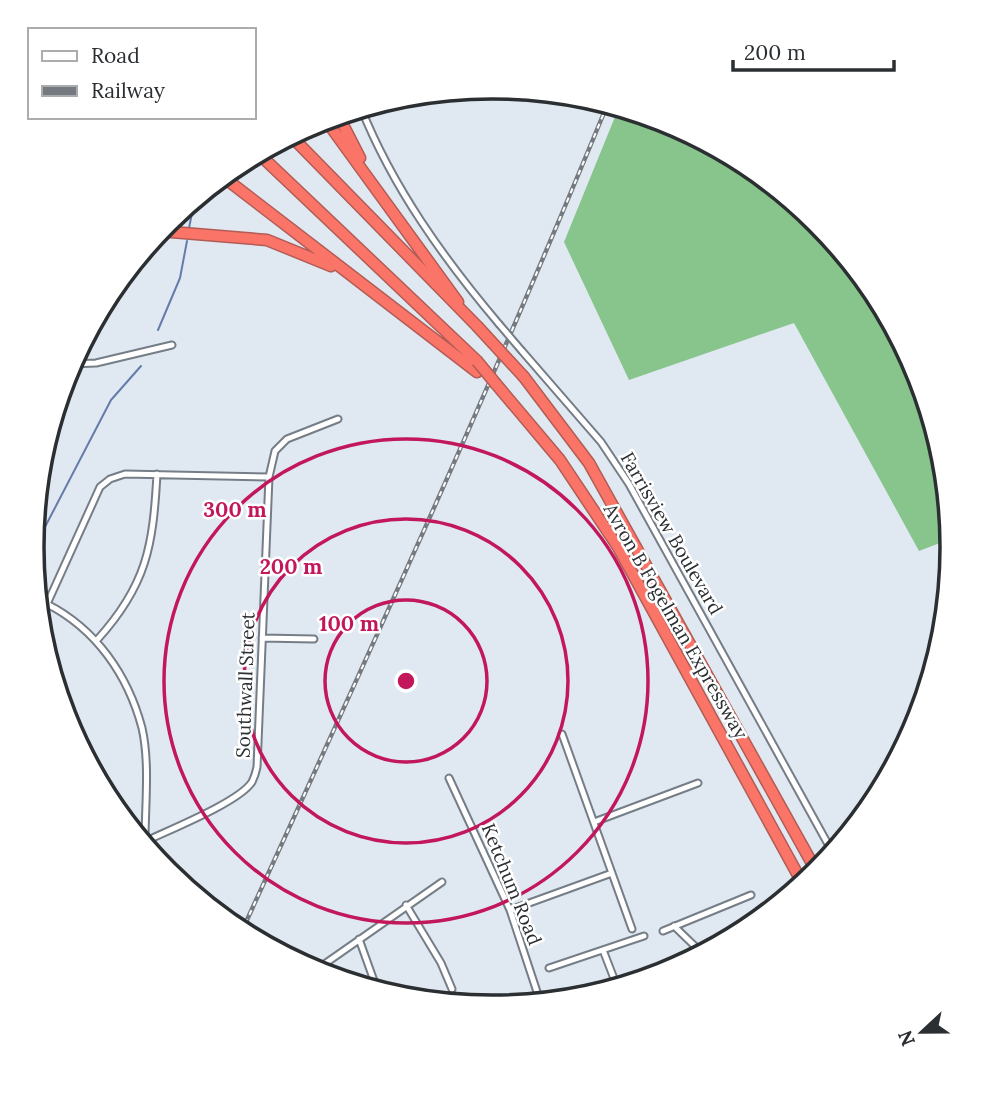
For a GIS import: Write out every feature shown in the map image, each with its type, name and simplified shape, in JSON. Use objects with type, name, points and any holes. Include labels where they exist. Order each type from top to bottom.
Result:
[{"type":"highway","points":[[343,125],[375,187]]},
{"type":"highway","points":[[332,129],[474,323]]},
{"type":"highway","name":"Avron B Fogelman Expressway","points":[[298,143],[524,377],[589,463],[812,863]]},
{"type":"highway","name":"Avron B Fogelman Expressway","points":[[266,160],[477,361],[561,460],[618,547],[798,876]]},
{"type":"highway","points":[[231,183],[496,384]]},
{"type":"highway","points":[[226,186],[308,243]]},
{"type":"highway","points":[[173,232],[267,240],[300,251],[355,279]]},
{"type":"street","name":"Farrisview Boulevard","points":[[365,118],[387,165],[424,227],[499,324],[601,442],[629,484],[828,845]]},
{"type":"street","points":[[84,363],[96,363],[172,345]]},
{"type":"street","name":"Southwall Street","points":[[151,838],[224,803],[243,792],[252,782],[257,767],[269,477],[275,451],[287,439],[338,419]]},
{"type":"street","points":[[48,603],[100,487],[110,479],[125,474],[269,477]]},
{"type":"street","points":[[97,640],[122,613],[144,570],[152,544],[157,474]]},
{"type":"street","points":[[48,604],[70,615],[97,640],[117,668],[142,730],[143,829]]},
{"type":"street","points":[[262,638],[314,639]]},
{"type":"street","points":[[562,734],[632,929]]},
{"type":"street","name":"Ketchum Road","points":[[449,779],[510,909],[538,993]]},
{"type":"street","points":[[594,822],[698,783]]},
{"type":"street","points":[[510,909],[612,873]]},
{"type":"street","points":[[325,963],[442,882]]},
{"type":"street","points":[[663,931],[751,895]]},
{"type":"street","points":[[406,905],[441,963],[452,989]]},
{"type":"street","points":[[674,926],[696,947]]},
{"type":"street","points":[[549,968],[644,936]]},
{"type":"street","points":[[359,939],[374,980]]},
{"type":"street","points":[[603,950],[614,979]]},
{"type":"green space","points":[[615,116],[691,145],[766,191],[810,230],[849,274],[895,349],[917,403],[933,460],[941,543],[919,551],[794,323],[629,380],[564,242]]},
{"type":"waterway","points":[[189,228],[192,215]]},
{"type":"waterway","points":[[158,330],[180,278],[187,241]]},
{"type":"waterway","points":[[45,528],[111,400],[141,366]]},
{"type":"railway","points":[[246,923],[475,416],[604,113]]}]
